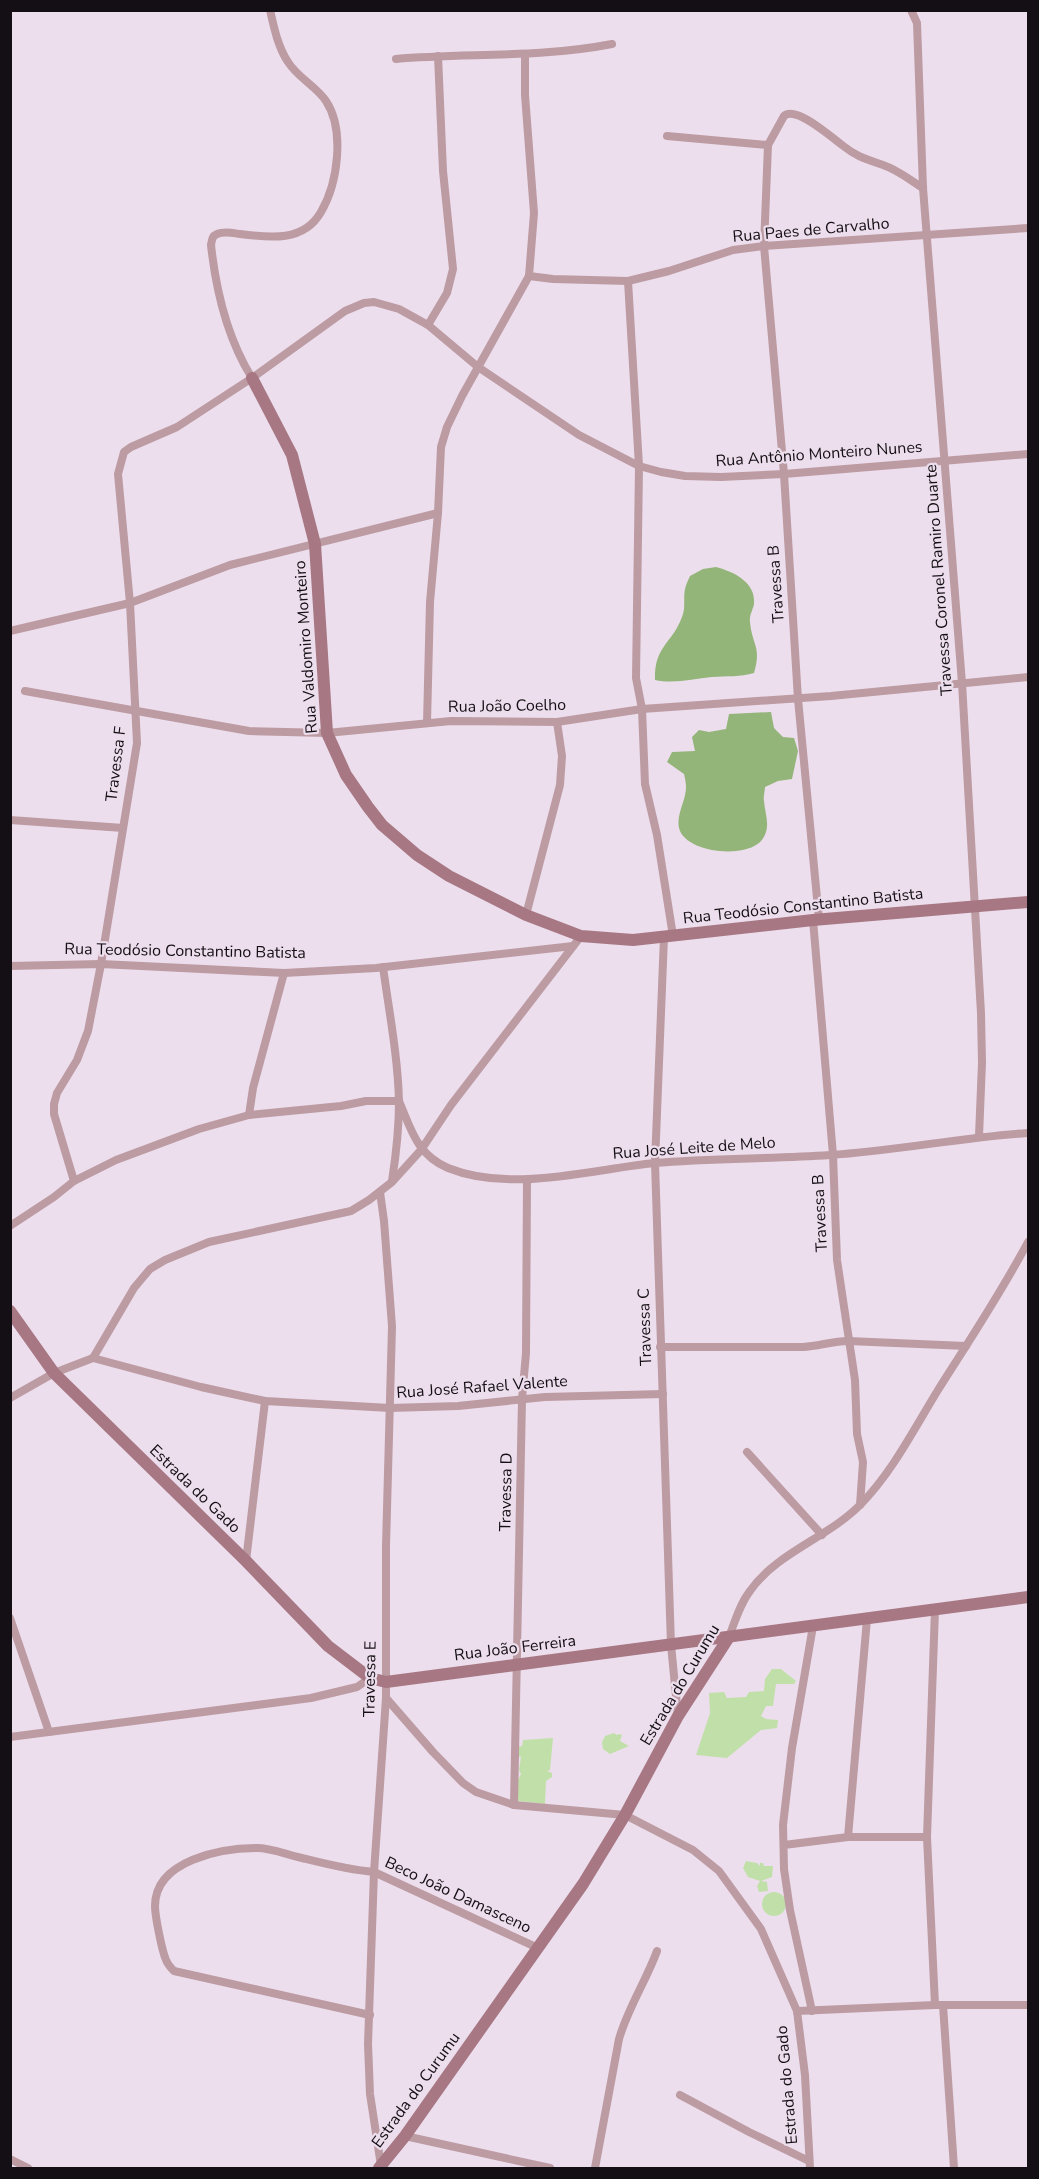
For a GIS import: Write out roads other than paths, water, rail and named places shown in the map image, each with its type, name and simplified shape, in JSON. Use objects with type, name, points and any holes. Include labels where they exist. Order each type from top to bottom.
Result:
[{"type":"street","points":[[252,378],[239,357],[222,305],[212,256],[212,238],[224,233],[280,237],[306,229],[313,224],[324,208],[337,158],[337,133],[331,110],[320,93],[288,63],[270,10]]},
{"type":"street","name":"Travessa Coronel Ramiro Duarte","points":[[911,10],[917,23],[923,188],[962,683],[982,1053],[979,1136]]},
{"type":"street","points":[[396,59],[525,55],[612,44]]},
{"type":"street","points":[[427,723],[430,602],[438,513],[439,464],[444,437],[462,396],[529,276],[534,213],[525,96],[525,55]]},
{"type":"street","points":[[429,325],[447,293],[453,269],[443,171],[438,56]]},
{"type":"street","points":[[667,136],[768,145],[784,116],[792,113],[815,125],[854,155],[896,171],[923,188]]},
{"type":"street","name":"Travessa B","points":[[768,145],[764,246],[784,474],[798,699],[833,1155],[837,1260],[855,1380],[857,1434],[863,1462],[860,1505]]},
{"type":"street","name":"Rua Paes de Carvalho","points":[[529,276],[628,281],[669,271],[733,250],[1029,228]]},
{"type":"street","name":"Travessa C","points":[[628,281],[639,466],[636,678],[642,709],[645,784],[659,846],[668,936],[655,1163],[671,1645],[678,1716]]},
{"type":"street","name":"Rua Antônio Monteiro Nunes","points":[[252,378],[345,311],[364,303],[384,304],[429,325],[478,367],[579,435],[639,466],[685,476],[721,477],[1029,454]]},
{"type":"street","name":"Rua Valdomiro Monteiro","points":[[252,378],[292,455],[315,544],[327,733],[346,775],[382,825],[417,855],[449,876],[526,915],[581,936]]},
{"type":"street","name":"Travessa F","points":[[74,1180],[54,1114],[54,1104],[57,1093],[77,1060],[88,1031],[137,743],[130,603],[118,474],[124,452],[177,427],[252,378]]},
{"type":"street","points":[[10,631],[130,603],[230,565],[438,513]]},
{"type":"street","name":"Rua João Coelho","points":[[25,691],[249,731],[327,733],[451,721],[557,722],[642,709],[798,699],[1029,677]]},
{"type":"street","points":[[526,915],[560,785],[562,756],[557,722]]},
{"type":"street","points":[[10,820],[123,828]]},
{"type":"street","name":"Rua Teodósio Constantino Batista","points":[[581,936],[633,940],[816,920],[1029,902]]},
{"type":"street","points":[[10,1398],[54,1373],[93,1358],[134,1288],[150,1269],[165,1260],[210,1242],[351,1210],[380,1192],[421,1150],[451,1105],[581,936]]},
{"type":"street","name":"Rua Teodósio Constantino Batista","points":[[10,966],[101,964],[284,973],[383,967],[573,946]]},
{"type":"street","points":[[383,967],[399,1101],[397,1148],[392,1182]]},
{"type":"street","points":[[249,1115],[253,1088],[284,973]]},
{"type":"street","points":[[10,1226],[54,1197],[74,1180],[144,1149],[199,1129],[249,1115],[341,1106],[366,1101],[399,1101]]},
{"type":"street","points":[[399,1101],[421,1150]]},
{"type":"street","name":"Rua José Leite de Melo","points":[[421,1150],[436,1162],[461,1173],[479,1177],[527,1179],[655,1163],[833,1155],[979,1136],[1029,1133]]},
{"type":"street","name":"Travessa D","points":[[514,1805],[522,1400],[526,1353],[527,1179]]},
{"type":"street","name":"Travessa E","points":[[380,1192],[392,1315],[386,1546],[386,1698],[374,1872],[368,2044],[369,2094],[380,2167]]},
{"type":"street","name":"Estrada do Curumu","points":[[380,2167],[405,2136],[583,1884],[625,1815],[678,1716],[729,1636],[742,1605],[755,1584],[781,1561],[822,1535],[860,1505],[897,1457],[1029,1242]]},
{"type":"street","name":"Estrada do Gado","points":[[10,1311],[54,1373],[246,1561],[328,1646],[370,1678]]},
{"type":"street","points":[[660,1347],[803,1347],[819,1346],[836,1341],[966,1346]]},
{"type":"street","name":"Rua José Rafael Valente","points":[[93,1358],[201,1387],[266,1401],[390,1408],[458,1406],[545,1397],[663,1394]]},
{"type":"street","points":[[246,1561],[266,1401]]},
{"type":"street","points":[[747,1452],[822,1535]]},
{"type":"street","name":"Rua João Ferreira","points":[[370,1678],[386,1682],[1029,1597]]},
{"type":"street","points":[[935,1609],[927,1837],[954,2169]]},
{"type":"street","points":[[10,1618],[49,1732]]},
{"type":"street","points":[[848,1837],[867,1619]]},
{"type":"street","points":[[812,2011],[790,1910],[784,1869],[783,1825],[792,1748],[813,1626]]},
{"type":"street","points":[[10,1737],[311,1698],[357,1687],[370,1678]]},
{"type":"street","name":"Estrada do Gado","points":[[386,1698],[463,1783],[476,1792],[514,1805],[625,1815],[693,1850],[719,1871],[752,1914],[797,2011],[805,2075],[810,2165]]},
{"type":"street","points":[[784,1845],[848,1837],[927,1837]]},
{"type":"street","name":"Beco João Damasceno","points":[[370,2015],[174,1971],[167,1963],[155,1904],[162,1884],[179,1865],[200,1857],[258,1848],[352,1870],[374,1872],[538,1948]]},
{"type":"street","points":[[595,2169],[624,2020],[648,1975],[657,1951]]},
{"type":"street","points":[[797,2011],[939,2005],[1029,2005]]},
{"type":"street","points":[[680,2095],[810,2165]]},
{"type":"street","points":[[405,2136],[550,2169]]},
{"type":"street","points":[[499,2169],[503,2158]]},
{"type":"street","points":[[10,2159],[28,2169]]}]
